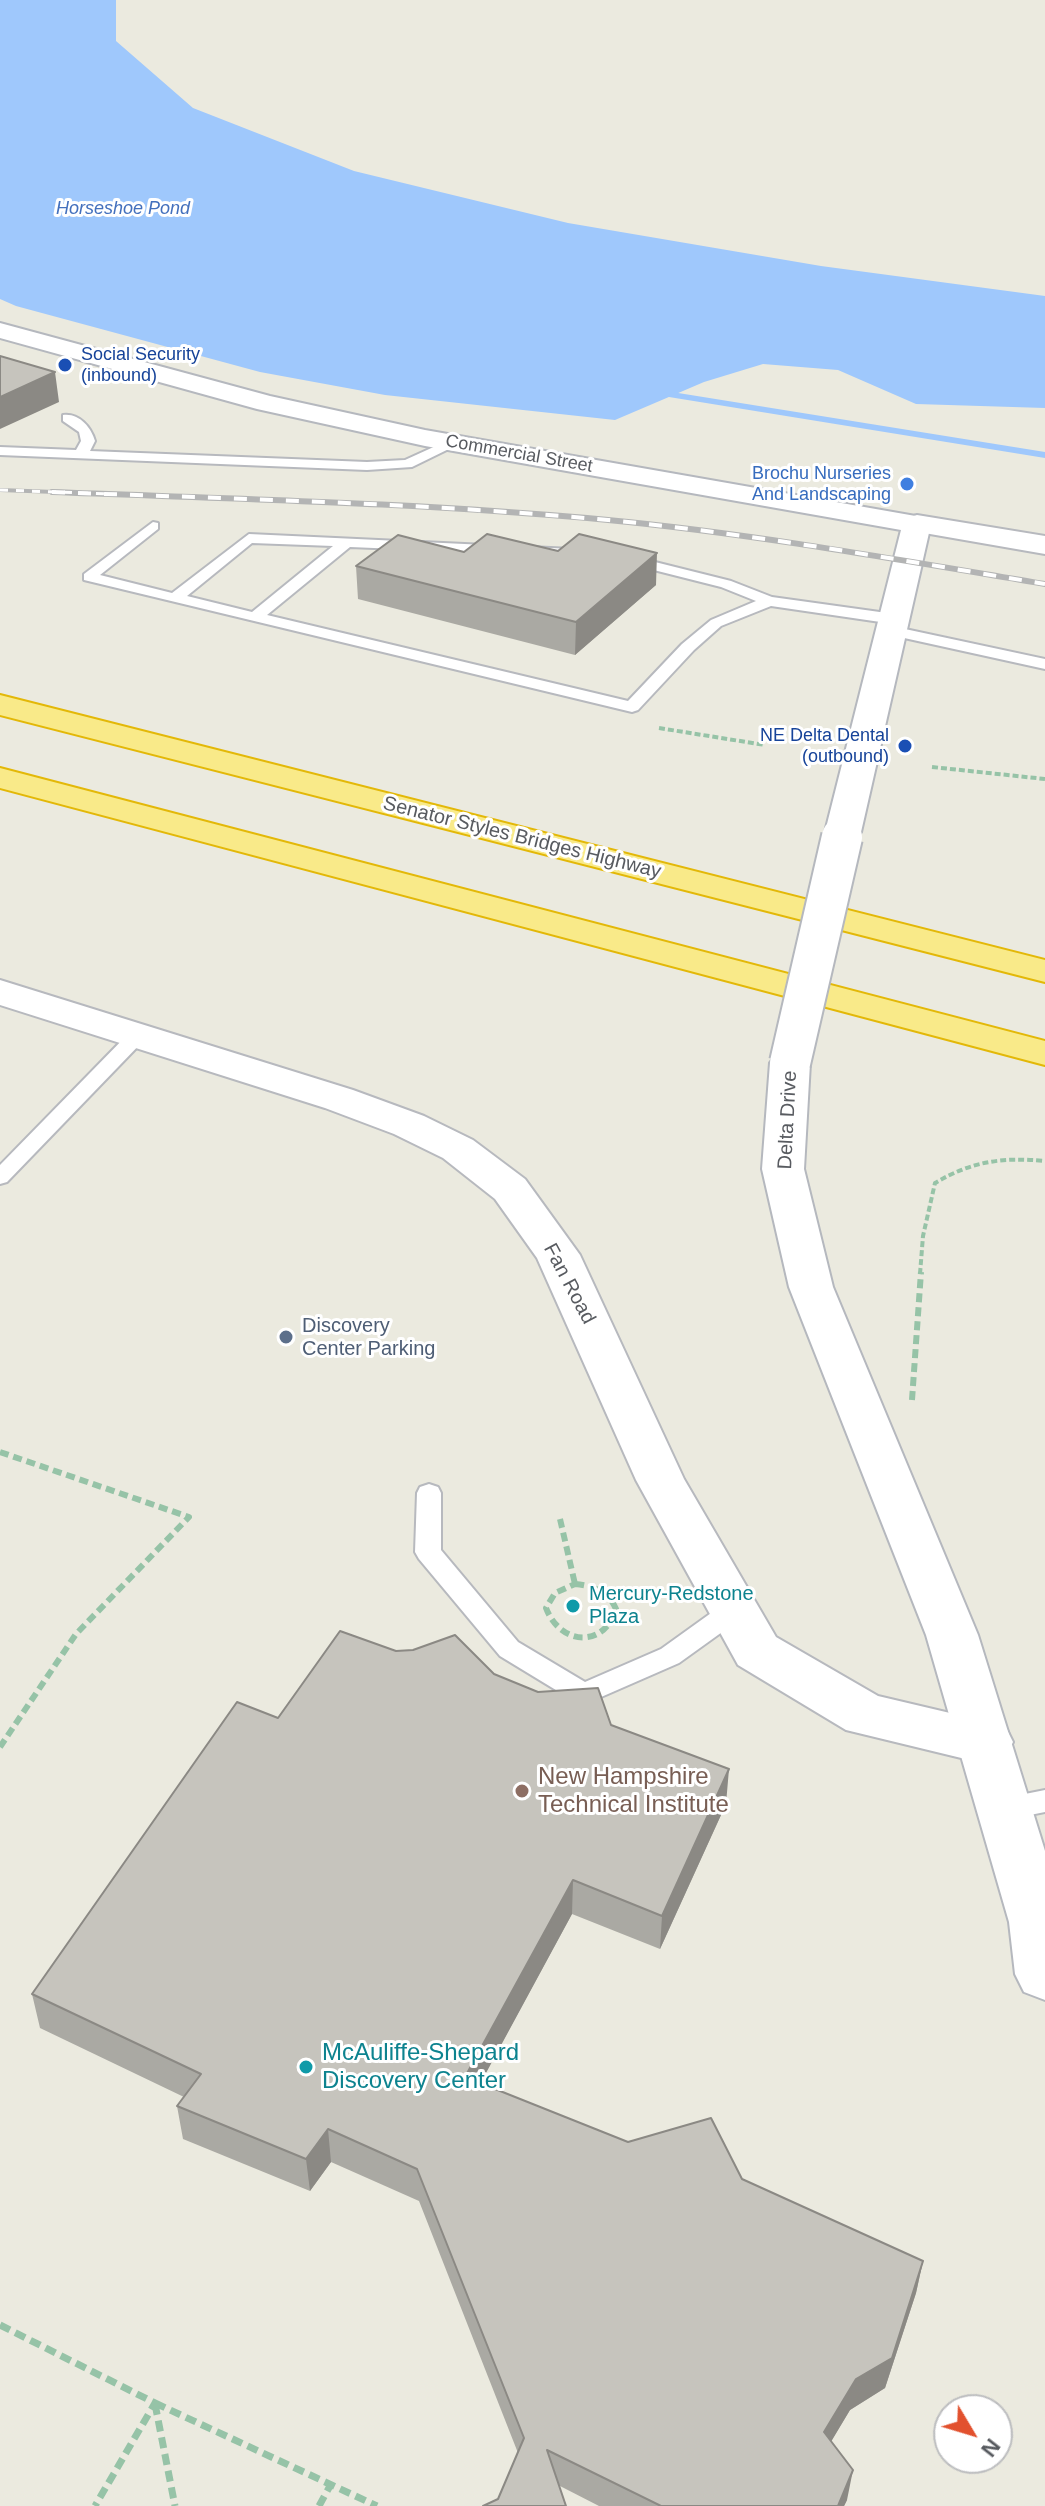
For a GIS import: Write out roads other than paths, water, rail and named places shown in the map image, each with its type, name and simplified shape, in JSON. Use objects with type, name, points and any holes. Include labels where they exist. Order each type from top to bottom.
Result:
[{"type":"highway","name":"Senator Styles Bridges Highway","points":[[0,705],[1045,971]]},
{"type":"highway","points":[[0,778],[1045,1053]]},
{"type":"street","name":"Commercial Street","points":[[0,330],[266,403],[454,443],[1045,545]]},
{"type":"street","name":"Delta Drive","points":[[917,524],[790,1063],[783,1169],[811,1287],[952,1635],[986,1742],[1025,1804],[1045,1974]]},
{"type":"street","name":"Fan Road","points":[[3,996],[139,1034],[339,1099],[409,1125],[458,1149],[510,1189],[558,1255],[660,1480],[757,1651],[865,1715],[986,1742]]},
{"type":"lane","points":[[68,418],[85,430],[88,441],[81,454]]},
{"type":"lane","points":[[0,451],[367,466],[407,464],[454,443]]},
{"type":"lane","points":[[153,526],[89,577],[632,707],[688,647],[716,623],[769,601]]},
{"type":"lane","points":[[175,598],[249,538],[572,551],[614,557],[726,584],[769,601],[892,625],[1045,664]]},
{"type":"lane","points":[[254,618],[346,543]]},
{"type":"lane","points":[[0,1177],[139,1034]]},
{"type":"lane","points":[[429,1493],[428,1552],[509,1649],[583,1694],[670,1656],[734,1610]]},
{"type":"water","name":"Horseshoe Pond","points":[[0,0],[116,0],[116,41],[193,108],[354,171],[568,223],[821,266],[1045,296],[1045,408],[916,404],[838,370],[763,364],[704,382],[615,420],[385,395],[260,372],[16,306],[0,299]]},
{"type":"waterway","points":[[672,395],[1045,455]]},
{"type":"railway","points":[[0,490],[102,494]]},
{"type":"railway","points":[[52,492],[102,494]]},
{"type":"railway","points":[[102,494],[400,506],[608,520],[773,540],[1045,584]]},
{"type":"railway","points":[[102,494],[111,494]]},
{"type":"place","name":"Social Security (inbound)","points":[[65,365]]},
{"type":"place","name":"Brochu Nurseries And Landscaping","points":[[907,484]]},
{"type":"place","name":"NE Delta Dental (outbound)","points":[[905,746]]},
{"type":"place","name":"Discovery Center Parking","points":[[286,1337]]},
{"type":"place","name":"Mercury-Redstone Plaza","points":[[573,1606]]},
{"type":"place","name":"New Hampshire Technical Institute","points":[[522,1791]]},
{"type":"place","name":"McAuliffe-Shepard Discovery Center","points":[[306,2067]]}]
